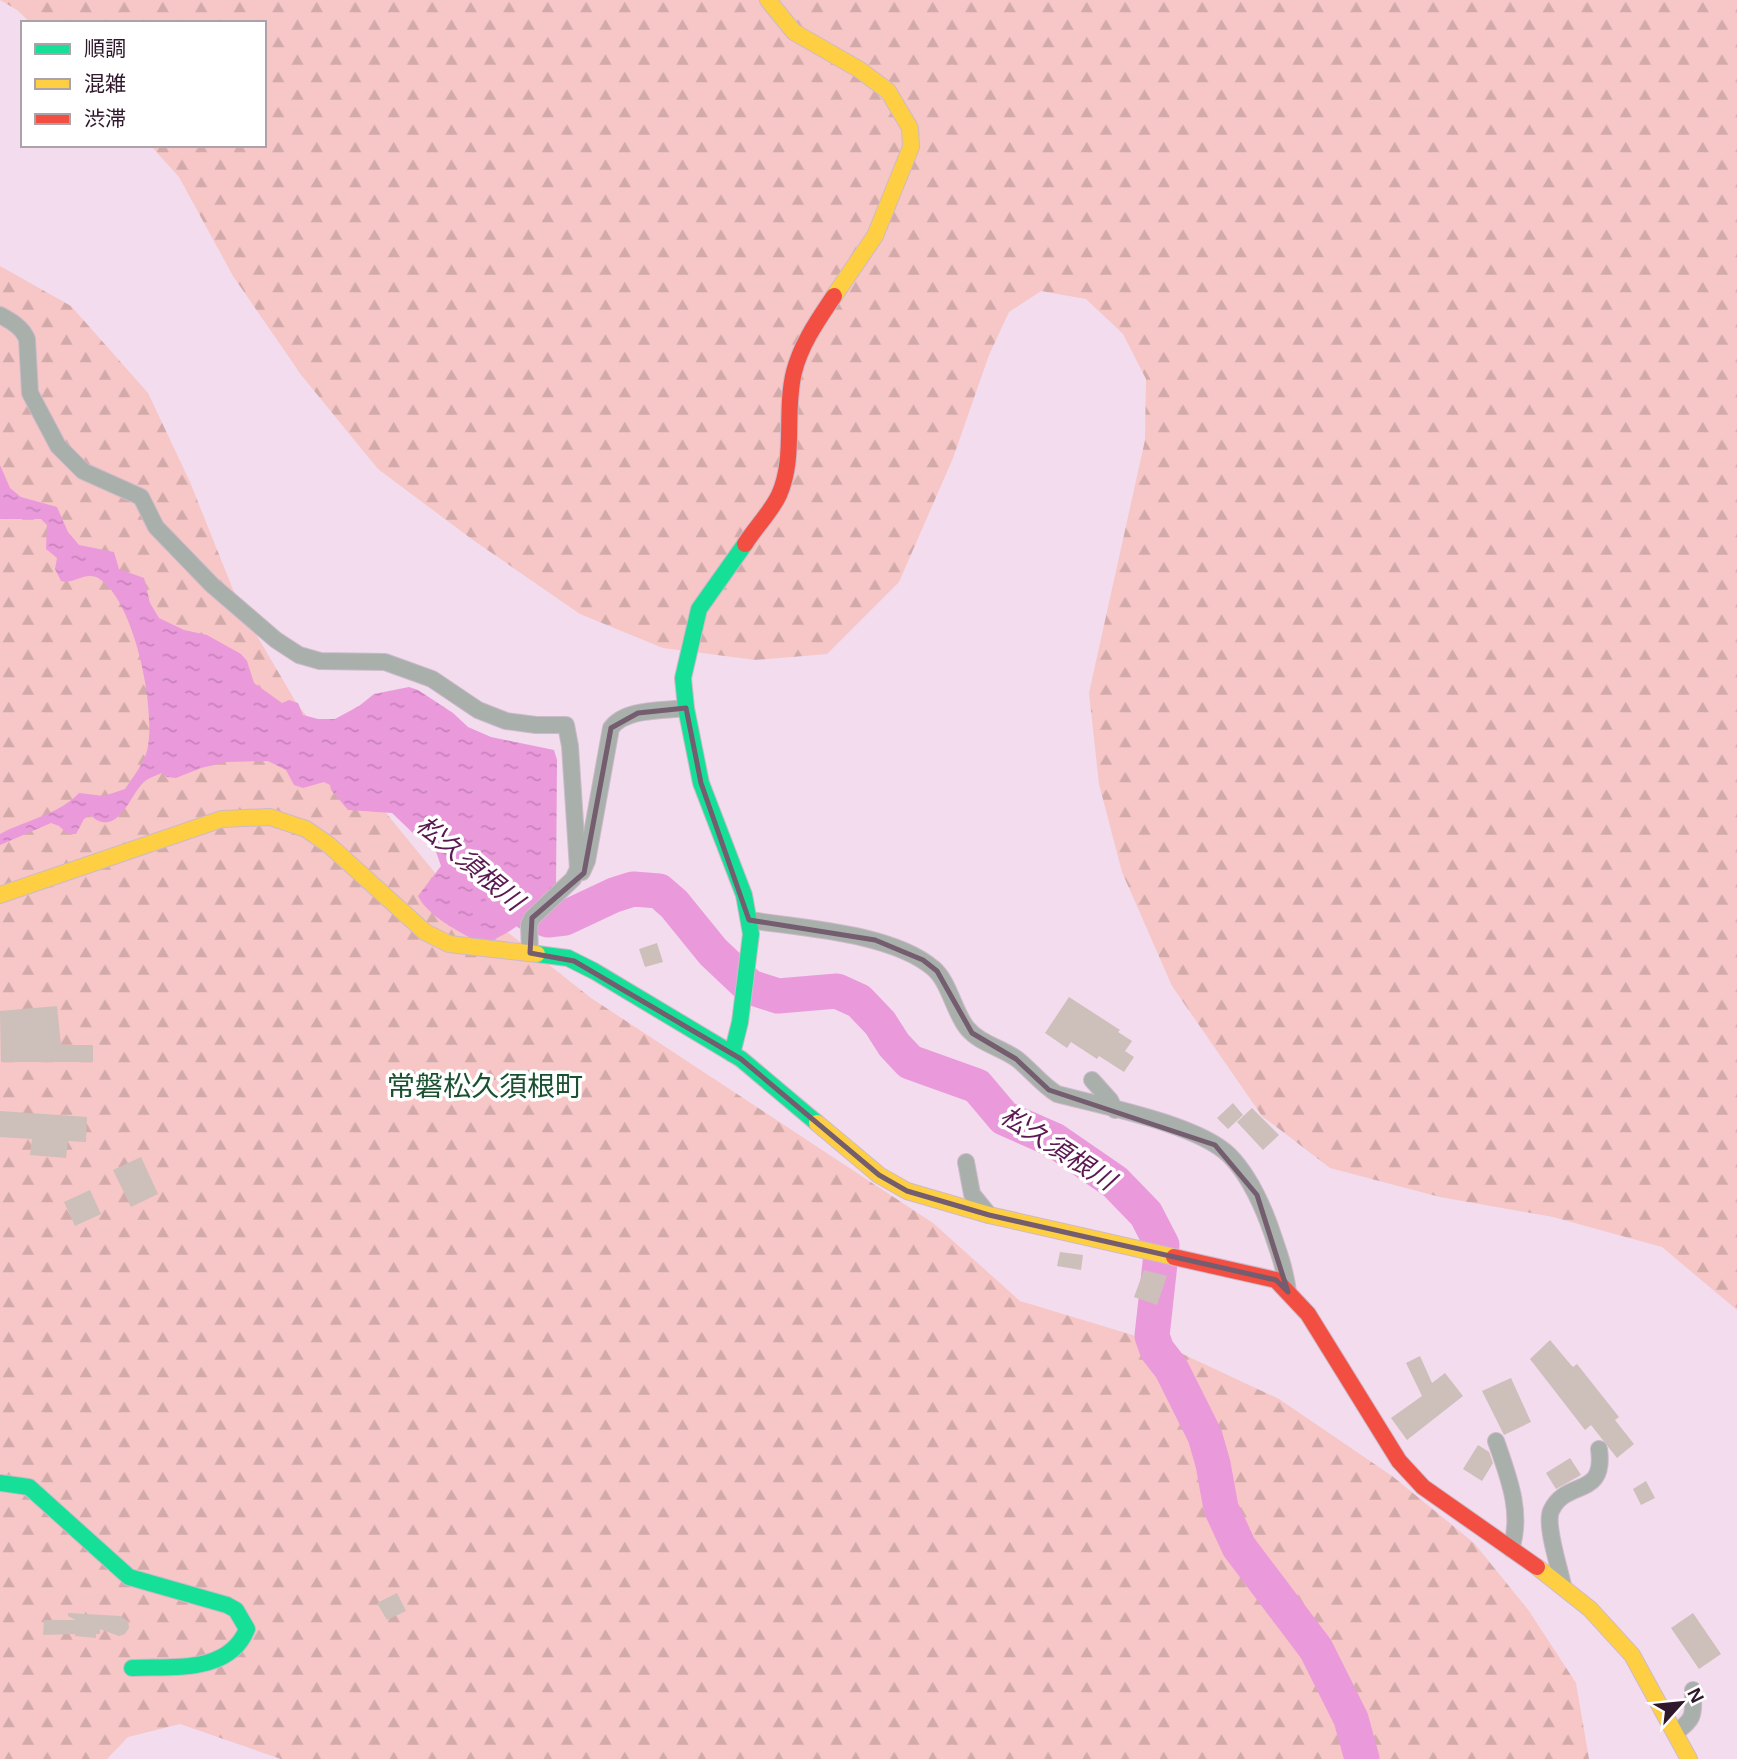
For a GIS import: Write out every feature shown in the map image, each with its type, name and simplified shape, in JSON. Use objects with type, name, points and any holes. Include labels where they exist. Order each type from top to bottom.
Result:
[{"type":"street","points":[[732,1054],[740,1022],[751,934],[744,895],[701,783],[686,708],[683,678],[685,663],[699,609],[779,495],[788,458],[794,372],[805,341],[875,236],[911,147],[909,128],[888,91],[860,70],[794,32],[768,0]]},
{"type":"street","points":[[0,315],[24,332],[29,344],[30,393],[58,446],[83,471],[141,497],[152,522],[174,547],[212,585],[276,640],[299,655],[320,661],[377,660],[394,665],[432,679],[478,710],[506,721],[566,725],[570,746],[577,874]]},
{"type":"street","points":[[530,953],[529,933],[532,918],[585,869],[613,724],[623,717],[638,713],[686,708]]},
{"type":"street","points":[[0,895],[222,819],[270,817],[306,829],[328,845],[425,932],[439,941],[454,946],[530,953],[574,961],[732,1054],[879,1175],[907,1191],[989,1215],[1276,1280],[1308,1314],[1399,1461],[1423,1487],[1563,1586],[1590,1609],[1632,1655],[1689,1759]]},
{"type":"street","points":[[749,920],[875,940],[923,960],[937,971],[961,1018],[972,1033],[1016,1059],[1057,1094],[1189,1132],[1215,1145],[1228,1154],[1257,1195],[1280,1255],[1288,1292]]},
{"type":"street","points":[[1092,1080],[1110,1100],[1115,1110]]},
{"type":"street","points":[[966,1162],[972,1194],[989,1215]]},
{"type":"street","points":[[1496,1441],[1508,1475],[1517,1517],[1517,1532],[1511,1549]]},
{"type":"street","points":[[1563,1586],[1550,1513],[1572,1490],[1590,1483],[1599,1474],[1599,1449]]},
{"type":"street","points":[[0,1483],[29,1487],[129,1577],[227,1605],[236,1610],[247,1629],[241,1645],[223,1659],[132,1668]]},
{"type":"street","points":[[1676,1732],[1693,1716],[1693,1690]]},
{"type":"highlighted area","points":[[686,708],[701,783],[749,920],[875,940],[923,960],[937,971],[972,1033],[1016,1059],[1049,1090],[1215,1145],[1257,1195],[1288,1292],[1276,1280],[989,1215],[907,1191],[879,1175],[741,1059],[574,961],[530,953],[532,918],[584,873],[611,728],[638,713]]},
{"type":"green space","points":[[0,0],[1737,0],[1737,1310],[1662,1247],[1553,1217],[1440,1197],[1330,1168],[1262,1116],[1172,986],[1122,872],[1099,784],[1089,693],[1145,440],[1146,379],[1123,334],[1086,299],[1041,291],[1009,312],[989,355],[953,458],[899,582],[827,654],[756,660],[663,648],[580,614],[473,540],[378,469],[302,376],[233,276],[179,177],[152,147],[266,147],[266,21],[29,21]]},
{"type":"green space","points":[[0,266],[71,306],[148,393],[190,482],[240,607],[297,704],[440,879],[591,998],[933,1223],[1020,1301],[1159,1343],[1279,1399],[1392,1476],[1474,1543],[1529,1611],[1576,1683],[1589,1759],[281,1759],[180,1724],[128,1737],[107,1759],[0,1759]]},
{"type":"water","points":[[0,465],[10,488],[21,497],[57,507],[68,532],[79,545],[114,552],[119,569],[144,578],[150,603],[159,618],[184,630],[207,635],[241,654],[247,661],[254,683],[282,703],[289,700],[298,703],[303,715],[318,719],[335,719],[374,694],[409,687],[453,713],[468,727],[491,737],[554,750],[557,760],[556,889],[513,929],[481,944],[437,918],[418,896],[441,866],[433,843],[414,834],[392,813],[348,810],[331,790],[330,785],[324,782],[303,788],[294,785],[286,770],[268,761],[227,762],[176,778],[162,773],[144,782],[121,814],[114,819],[99,821],[90,815],[84,819],[76,834],[68,834],[51,823],[0,845],[0,834],[52,812],[79,793],[104,796],[125,789],[145,757],[149,728],[140,657],[124,611],[113,593],[96,577],[61,581],[55,569],[57,558],[46,549],[47,525],[41,519],[0,519]]},
{"type":"building","points":[[657,943],[663,962],[645,967],[639,949]]},
{"type":"building","points":[[1069,997],[1120,1030],[1118,1032],[1132,1041],[1125,1051],[1134,1057],[1124,1072],[1071,1042],[1067,1048],[1045,1033]]},
{"type":"building","points":[[57,1006],[61,1045],[93,1045],[93,1062],[1,1062],[0,1011]]},
{"type":"building","points":[[1233,1103],[1243,1115],[1228,1129],[1217,1118]]},
{"type":"building","points":[[1252,1108],[1279,1135],[1263,1150],[1237,1122]]},
{"type":"building","points":[[0,1111],[87,1117],[86,1142],[68,1141],[66,1158],[30,1155],[32,1139],[0,1137]]},
{"type":"building","points":[[141,1157],[158,1194],[131,1207],[113,1170]]},
{"type":"building","points":[[90,1190],[101,1214],[75,1226],[64,1202]]},
{"type":"building","points":[[1060,1252],[1083,1255],[1081,1270],[1057,1266]]},
{"type":"building","points":[[1144,1270],[1167,1276],[1157,1305],[1134,1297]]},
{"type":"building","points":[[1550,1340],[1573,1367],[1577,1364],[1619,1417],[1615,1420],[1634,1444],[1617,1458],[1591,1425],[1585,1430],[1530,1359]]},
{"type":"building","points":[[1420,1356],[1432,1383],[1445,1373],[1463,1396],[1407,1440],[1391,1418],[1422,1396],[1406,1363]]},
{"type":"building","points":[[1511,1378],[1531,1422],[1504,1435],[1482,1391]]},
{"type":"building","points":[[1478,1445],[1489,1452],[1493,1463],[1482,1481],[1463,1469]]},
{"type":"building","points":[[1570,1458],[1581,1475],[1556,1489],[1546,1473]]},
{"type":"building","points":[[1646,1481],[1655,1498],[1641,1505],[1633,1489]]},
{"type":"building","points":[[397,1593],[406,1611],[387,1620],[377,1603]]},
{"type":"building","points":[[68,1613],[120,1616],[128,1621],[129,1628],[125,1634],[119,1636],[100,1629],[96,1638],[75,1634],[43,1635],[44,1620],[76,1620],[68,1616]]},
{"type":"building","points":[[1693,1613],[1721,1654],[1699,1669],[1671,1628]]},
{"type":"waterway","name":"松久須根川","points":[[503,897],[528,913],[548,920],[565,918],[633,889],[659,891],[674,904],[713,952],[750,987],[778,996],[837,991],[859,1001],[910,1062],[977,1086],[1004,1118],[1054,1140],[1115,1182],[1146,1214],[1162,1245],[1152,1336],[1157,1350],[1171,1368],[1205,1436],[1221,1508],[1239,1547],[1316,1649],[1351,1719],[1362,1759]]},
{"type":"traffic: fast","points":[[732,1054],[740,1022],[751,934],[744,895],[701,783],[686,708],[683,678],[699,609],[745,544]]},
{"type":"traffic: fast","points":[[537,954],[568,958],[594,971],[741,1059],[817,1123]]},
{"type":"traffic: fast","points":[[0,1483],[29,1487],[129,1577],[227,1605],[236,1610],[247,1629],[239,1644],[214,1661],[182,1667],[132,1668]]},
{"type":"traffic: slow","points":[[768,0],[794,32],[860,70],[888,91],[910,128],[911,147],[875,236],[834,296]]},
{"type":"traffic: slow","points":[[0,895],[222,819],[270,817],[306,829],[329,845],[425,932],[449,944],[537,954]]},
{"type":"traffic: slow","points":[[817,1123],[879,1175],[907,1191],[989,1215],[1174,1257]]},
{"type":"traffic: slow","points":[[1537,1567],[1590,1609],[1632,1655],[1689,1759]]},
{"type":"traffic: jam","points":[[745,544],[779,495],[789,450],[794,372],[806,342],[834,296]]},
{"type":"traffic: jam","points":[[1174,1257],[1276,1280],[1308,1314],[1399,1461],[1423,1487],[1537,1567]]},
{"type":"district","name":"常磐松久須根町","points":[[485,1086]]}]
